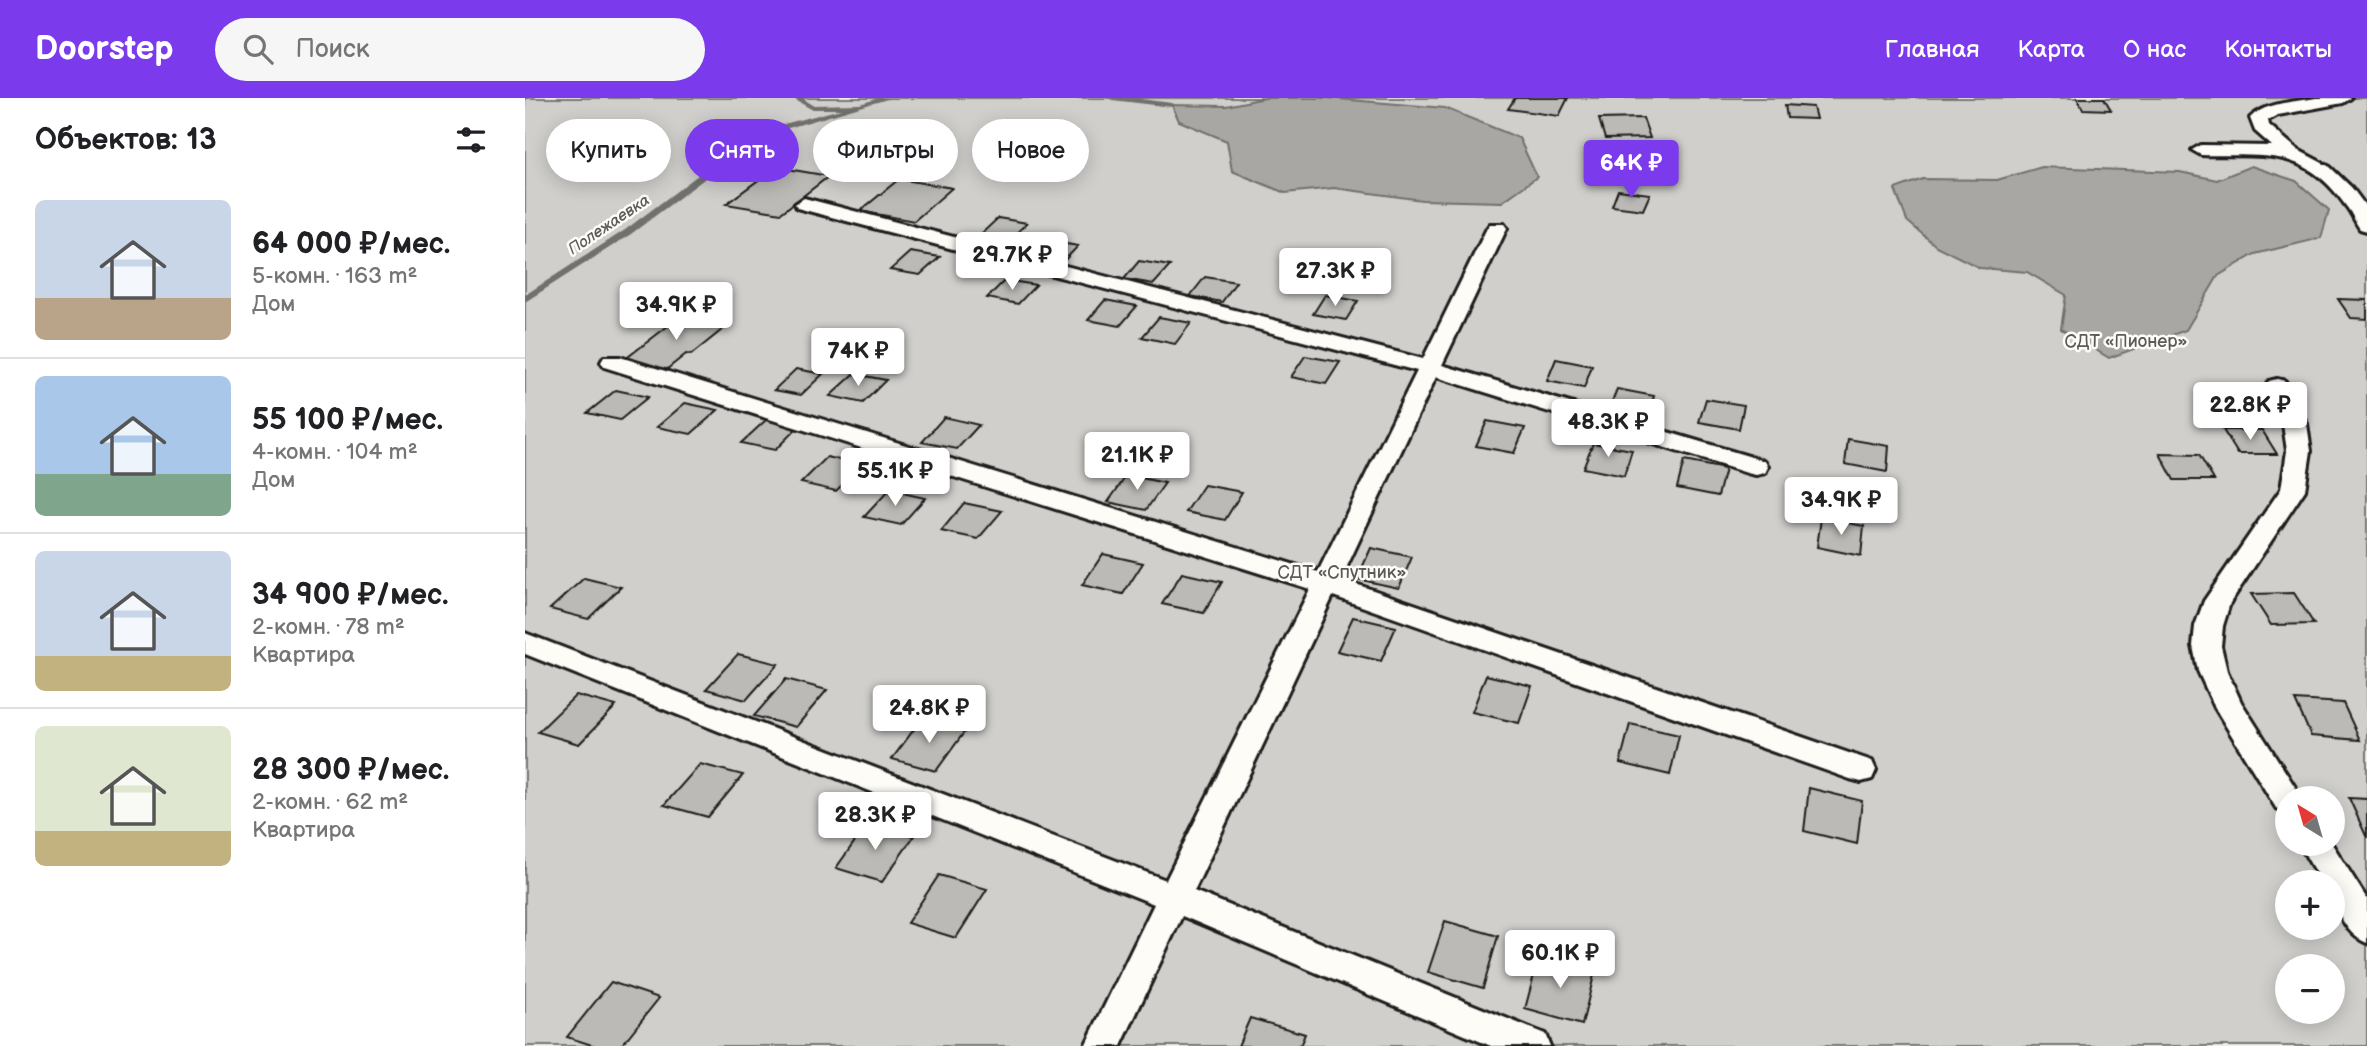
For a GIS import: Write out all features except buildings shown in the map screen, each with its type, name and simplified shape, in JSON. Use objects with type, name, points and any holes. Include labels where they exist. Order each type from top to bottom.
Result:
[{"type":"lane","points":[[2343,98],[2273,111],[2259,118],[2261,127],[2291,153],[2335,179],[2353,200],[2367,225]]},
{"type":"lane","points":[[2201,150],[2291,153]]},
{"type":"lane","points":[[804,204],[1430,368],[1756,467]]},
{"type":"lane","points":[[1103,1046],[1497,228]]},
{"type":"lane","points":[[613,362],[1326,584],[1861,770]]},
{"type":"lane","points":[[2277,386],[2295,424],[2299,451],[2293,490],[2217,601],[2210,622],[2207,650],[2212,673],[2223,695],[2279,786]]},
{"type":"lane","points":[[525,643],[1175,898],[1532,1046]]},
{"type":"lane","points":[[2322,856],[2367,928]]},
{"type":"green space","name":"СДТ «Спутник»","points":[[525,98],[2367,98],[2367,1046],[525,1046]]},
{"type":"shaded area","points":[[1265,98],[1326,98],[1445,108],[1519,138],[1537,177],[1502,202],[1422,200],[1334,188],[1285,193],[1232,171],[1227,141],[1179,121],[1172,105],[1226,106]]},
{"type":"shaded area","points":[[2251,166],[2296,181],[2329,210],[2321,238],[2255,254],[2218,276],[2186,330],[2109,358],[2061,329],[2066,295],[2027,272],[1980,268],[1936,246],[1907,221],[1895,189],[1923,179],[1997,180],[2042,167],[2180,172],[2217,180]]},
{"type":"waterway","name":"Полежаевка","points":[[796,98],[811,107],[860,106]]},
{"type":"waterway","name":"Полежаевка","points":[[860,106],[887,98]]},
{"type":"waterway","name":"Полежаевка","points":[[1112,98],[1172,105]]},
{"type":"waterway","name":"Полежаевка","points":[[525,299],[628,232],[725,159],[768,131],[860,106]]},
{"type":"park label","name":"СДТ «Пионер»","points":[[2126,341]]}]
